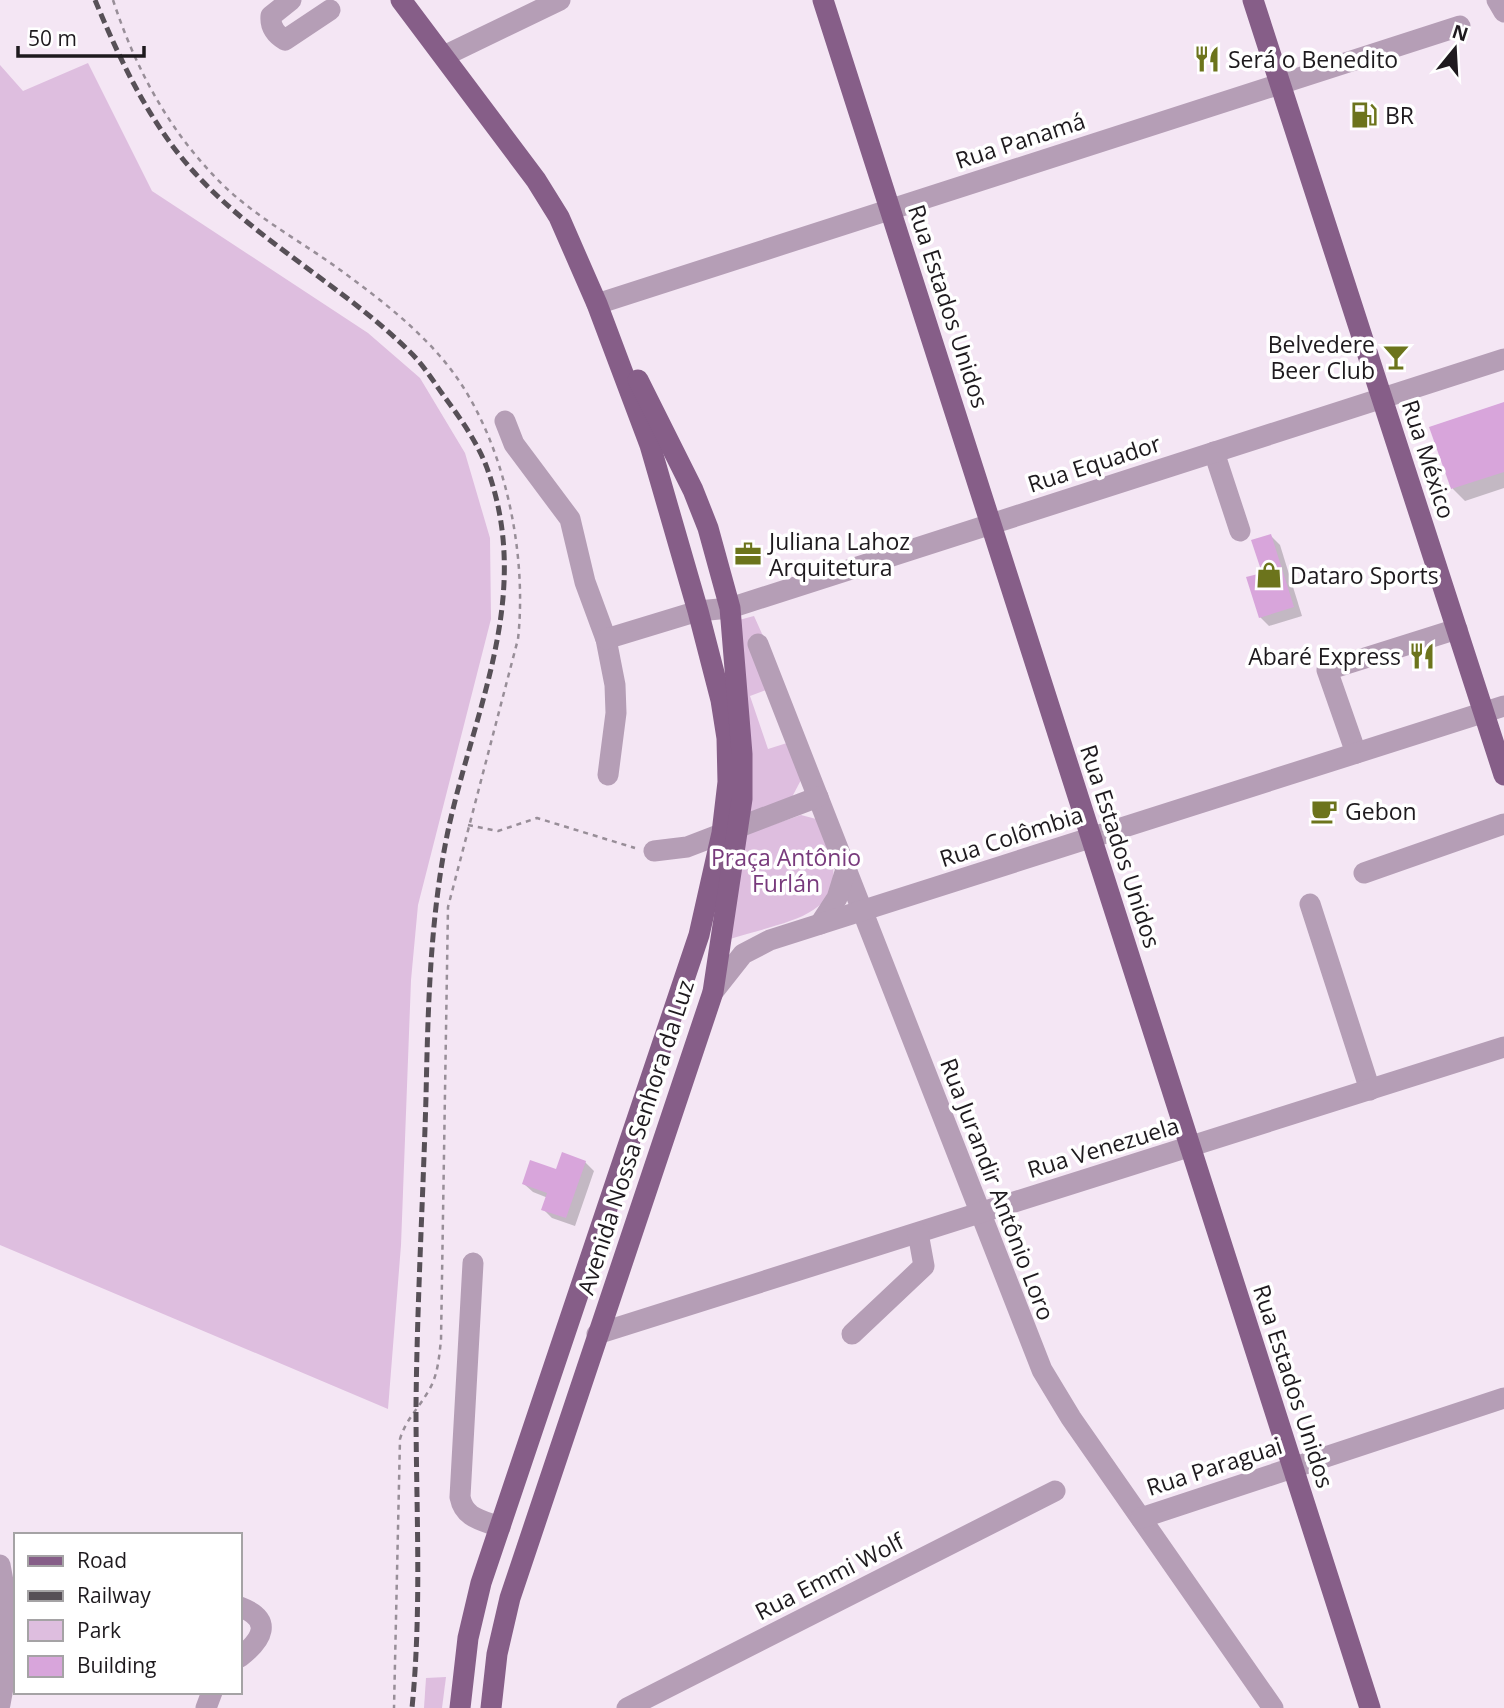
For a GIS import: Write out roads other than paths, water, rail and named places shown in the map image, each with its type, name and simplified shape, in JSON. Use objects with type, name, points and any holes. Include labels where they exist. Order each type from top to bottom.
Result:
[{"type":"main road","name":"Avenida Nossa Senhora da Luz","points":[[401,0],[546,196],[570,242],[643,422],[698,611],[721,700],[727,738],[730,830],[699,934],[474,1609],[460,1708]]},
{"type":"main road","name":"Rua Estados Unidos","points":[[823,0],[1370,1708]]},
{"type":"main road","name":"Rua México","points":[[1253,0],[1457,629],[1494,709],[1504,775]]},
{"type":"main road","name":"Avenida Nossa Senhora da Luz","points":[[491,1708],[497,1654],[510,1598],[713,992],[730,830],[743,754],[730,608],[708,528],[659,418],[597,304]]},
{"type":"street","points":[[291,0],[271,16],[271,24],[279,37],[285,40],[330,10]]},
{"type":"street","points":[[444,56],[560,0]]},
{"type":"street","name":"Rua Panamá","points":[[597,304],[1460,26]]},
{"type":"street","name":"Rua Equador","points":[[606,639],[698,611],[730,608],[1504,359]]},
{"type":"street","points":[[505,421],[519,452],[570,519],[585,582],[606,639],[615,685],[616,713],[608,775]]},
{"type":"street","points":[[1214,452],[1240,531]]},
{"type":"street","points":[[1356,753],[1327,670],[1457,629]]},
{"type":"street","name":"Rua Jurandir Antônio Loro","points":[[758,644],[1042,1370],[1140,1518],[1273,1708]]},
{"type":"street","name":"Rua Colômbia","points":[[713,992],[743,954],[770,940],[1494,709]]},
{"type":"street","points":[[654,851],[687,847],[818,797]]},
{"type":"street","points":[[1364,873],[1504,824]]},
{"type":"street","points":[[820,924],[837,898],[846,869]]},
{"type":"street","points":[[1310,904],[1370,1090]]},
{"type":"street","name":"Rua Venezuela","points":[[597,1335],[1504,1047]]},
{"type":"street","points":[[852,1334],[924,1266],[918,1233]]},
{"type":"street","points":[[473,1263],[460,1497],[462,1509],[469,1516],[500,1527]]},
{"type":"street","name":"Rua Paraguai","points":[[1140,1518],[1504,1398]]},
{"type":"street","name":"Rua Emmi Wolf","points":[[626,1708],[1055,1491]]},
{"type":"street","points":[[0,1565],[7,1613],[8,1653],[0,1704]]},
{"type":"street","points":[[242,1608],[251,1611],[261,1628],[261,1638],[242,1656]]},
{"type":"railway","points":[[95,0],[149,111],[193,171],[244,219],[383,327],[420,363],[480,451],[500,515],[504,560],[502,605],[485,693],[449,826],[431,961],[416,1407],[418,1595],[412,1708]]},
{"type":"place","name":"Será o Benedito","points":[[1207,59]]},
{"type":"place","name":"BR","points":[[1364,115]]},
{"type":"place","name":"Belvedere Beer Club","points":[[1396,357]]},
{"type":"place","name":"Juliana Lahoz Arquitetura","points":[[748,554]]},
{"type":"place","name":"Dataro Sports","points":[[1269,575]]},
{"type":"place","name":"Abaré Express","points":[[1422,656]]},
{"type":"place","name":"Gebon","points":[[1324,811]]},
{"type":"park label","name":"Praça Antônio Furlán","points":[[786,870]]}]
